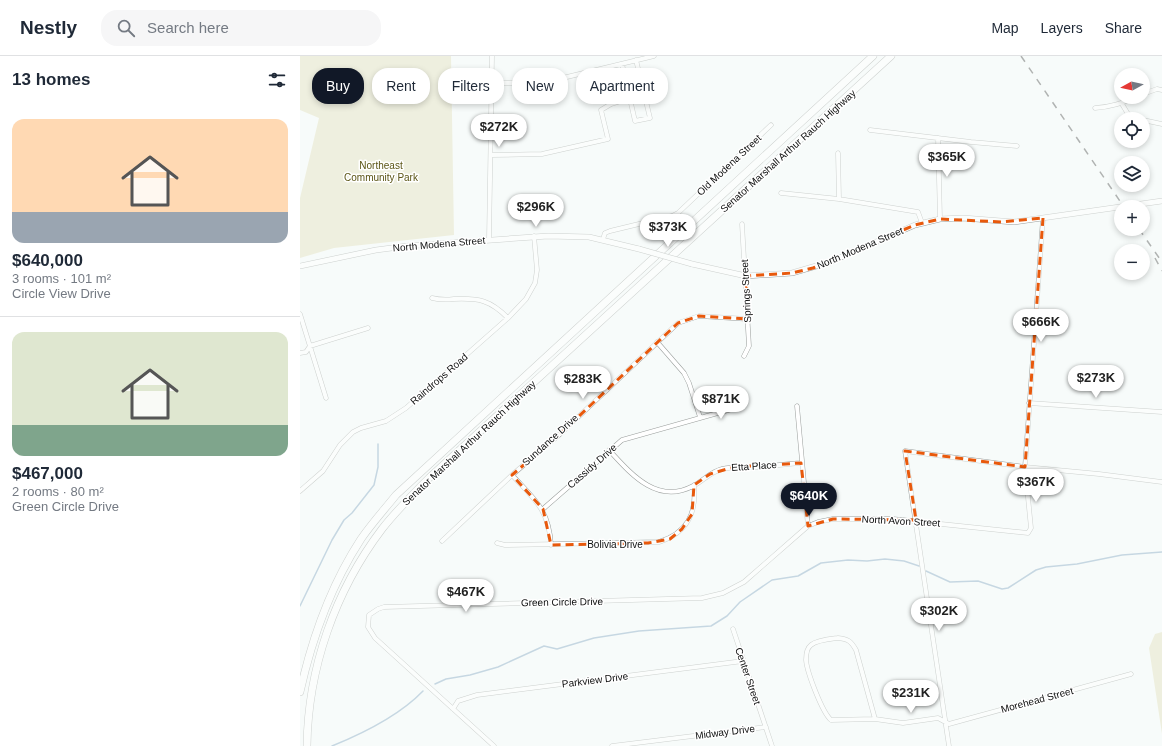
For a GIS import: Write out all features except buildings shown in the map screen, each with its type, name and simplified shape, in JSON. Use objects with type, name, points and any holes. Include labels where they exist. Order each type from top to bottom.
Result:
[{"type":"highway","name":"Senator Marshall Arthur Rauch Highway","points":[[300,692],[321,616],[342,572],[368,529],[396,495],[873,56]]},
{"type":"highway","name":"Senator Marshall Arthur Rauch Highway","points":[[307,746],[312,692],[327,631],[349,582],[382,529],[429,478],[891,56]]},
{"type":"street","points":[[492,56],[492,68]]},
{"type":"street","points":[[504,83],[542,83],[654,56]]},
{"type":"street","points":[[636,60],[638,68]]},
{"type":"street","points":[[622,64],[623,68]]},
{"type":"street","points":[[1150,92],[1157,89],[1162,90]]},
{"type":"street","points":[[489,240],[492,104]]},
{"type":"street","points":[[491,155],[542,154],[608,139],[601,110],[611,104]]},
{"type":"street","points":[[631,104],[635,121],[650,118],[647,104]]},
{"type":"street","points":[[1095,108],[1108,108],[1122,104],[1127,112]]},
{"type":"street","points":[[1150,121],[1162,124]]},
{"type":"street","name":"Old Modena Street","points":[[603,239],[605,233],[610,231],[672,216],[678,213],[771,125]]},
{"type":"street","points":[[870,130],[1017,146]]},
{"type":"street","points":[[938,138],[940,219]]},
{"type":"street","points":[[838,153],[839,199]]},
{"type":"street","points":[[781,193],[839,199],[918,212],[922,223]]},
{"type":"street","name":"North Modena Street","points":[[300,266],[376,250],[407,246],[534,236],[577,236],[603,239],[692,264],[746,276],[792,273],[813,268],[922,223],[940,219],[963,218],[1002,222],[1043,218],[1162,201]]},
{"type":"street","points":[[1025,467],[1043,218]]},
{"type":"street","name":"Springs Street","points":[[742,224],[749,346],[744,356]]},
{"type":"street","name":"Raindrops Road","points":[[300,491],[323,471],[340,445],[353,432],[361,428],[386,421],[406,408],[508,318],[526,299],[535,283],[537,260],[534,236]]},
{"type":"street","points":[[432,298],[439,300],[475,298],[489,303],[508,318]]},
{"type":"street","points":[[300,314],[326,398]]},
{"type":"street","name":"Sundance Drive","points":[[442,540],[512,474],[560,434],[678,323],[688,318],[699,316],[748,319]]},
{"type":"street","points":[[300,353],[306,352],[310,346],[368,328]]},
{"type":"street","points":[[657,342],[684,373],[689,383],[700,417]]},
{"type":"street","points":[[1029,403],[1162,412]]},
{"type":"street","points":[[797,406],[801,463],[808,526]]},
{"type":"street","name":"Cassidy Drive","points":[[543,510],[608,450],[622,440],[738,407]]},
{"type":"street","name":"Etta Place","points":[[608,450],[644,484],[666,492],[680,491],[694,486],[710,474],[721,469],[801,463]]},
{"type":"street","points":[[949,746],[905,451],[1025,467],[1162,482]]},
{"type":"street","name":"North Avon Street","points":[[727,591],[744,582],[808,526],[825,520],[846,518],[916,520],[1028,533],[1032,528],[1025,467]]},
{"type":"street","points":[[512,474],[543,510],[548,522],[551,545]]},
{"type":"street","name":"Bolivia Drive","points":[[497,543],[505,546],[648,543],[670,539],[682,529],[692,514],[695,503],[694,486]]},
{"type":"street","name":"Green Circle Drive","points":[[494,746],[370,633],[367,621],[369,615],[384,607],[695,598],[727,591]]},
{"type":"street","name":"Center Street","points":[[733,629],[772,746]]},
{"type":"street","points":[[875,719],[856,650],[852,643],[846,639],[838,638],[820,641],[811,645],[807,651],[806,660],[826,715],[831,720],[875,719],[903,723],[938,718],[944,720]]},
{"type":"street","name":"Parkview Drive","points":[[453,709],[458,701],[477,695],[743,661]]},
{"type":"street","name":"Morehead Street","points":[[944,720],[949,724],[1131,674]]},
{"type":"street","name":"Midway Drive","points":[[612,746],[766,727]]},
{"type":"highlighted area","points":[[1043,218],[1025,467],[905,451],[916,520],[833,519],[808,526],[801,463],[734,467],[710,474],[694,485],[692,514],[682,529],[670,539],[648,543],[551,545],[543,509],[512,475],[560,434],[678,323],[699,316],[748,319],[746,276],[792,273],[813,268],[915,225],[940,219],[1002,222]]},
{"type":"green space","name":"Northeast Community Park","points":[[300,56],[451,56],[451,68],[438,68],[438,104],[452,104],[454,235],[334,248],[300,258],[300,198],[319,118],[300,110]]},
{"type":"green space","points":[[1162,632],[1162,734],[1149,648],[1155,634]]},
{"type":"waterway","points":[[300,606],[332,540],[344,520],[352,513],[374,485],[378,467],[378,444]]},
{"type":"waterway","points":[[926,571],[950,582],[978,581],[1002,589],[1008,588],[1036,570],[1046,567],[1077,564],[1122,555],[1162,552]]},
{"type":"waterway","points":[[435,684],[446,679],[470,675],[498,667],[544,646],[557,649],[594,638],[639,631],[711,626],[727,616],[740,602],[772,580],[798,576],[821,563],[848,560],[867,561],[885,559],[904,561],[919,566]]},
{"type":"waterway","points":[[332,746],[392,716],[414,700],[423,691]]},
{"type":"railway","points":[[1021,56],[1119,200]]},
{"type":"railway","points":[[1144,236],[1162,262]]},
{"type":"railway","points":[[1155,258],[1162,271]]}]
